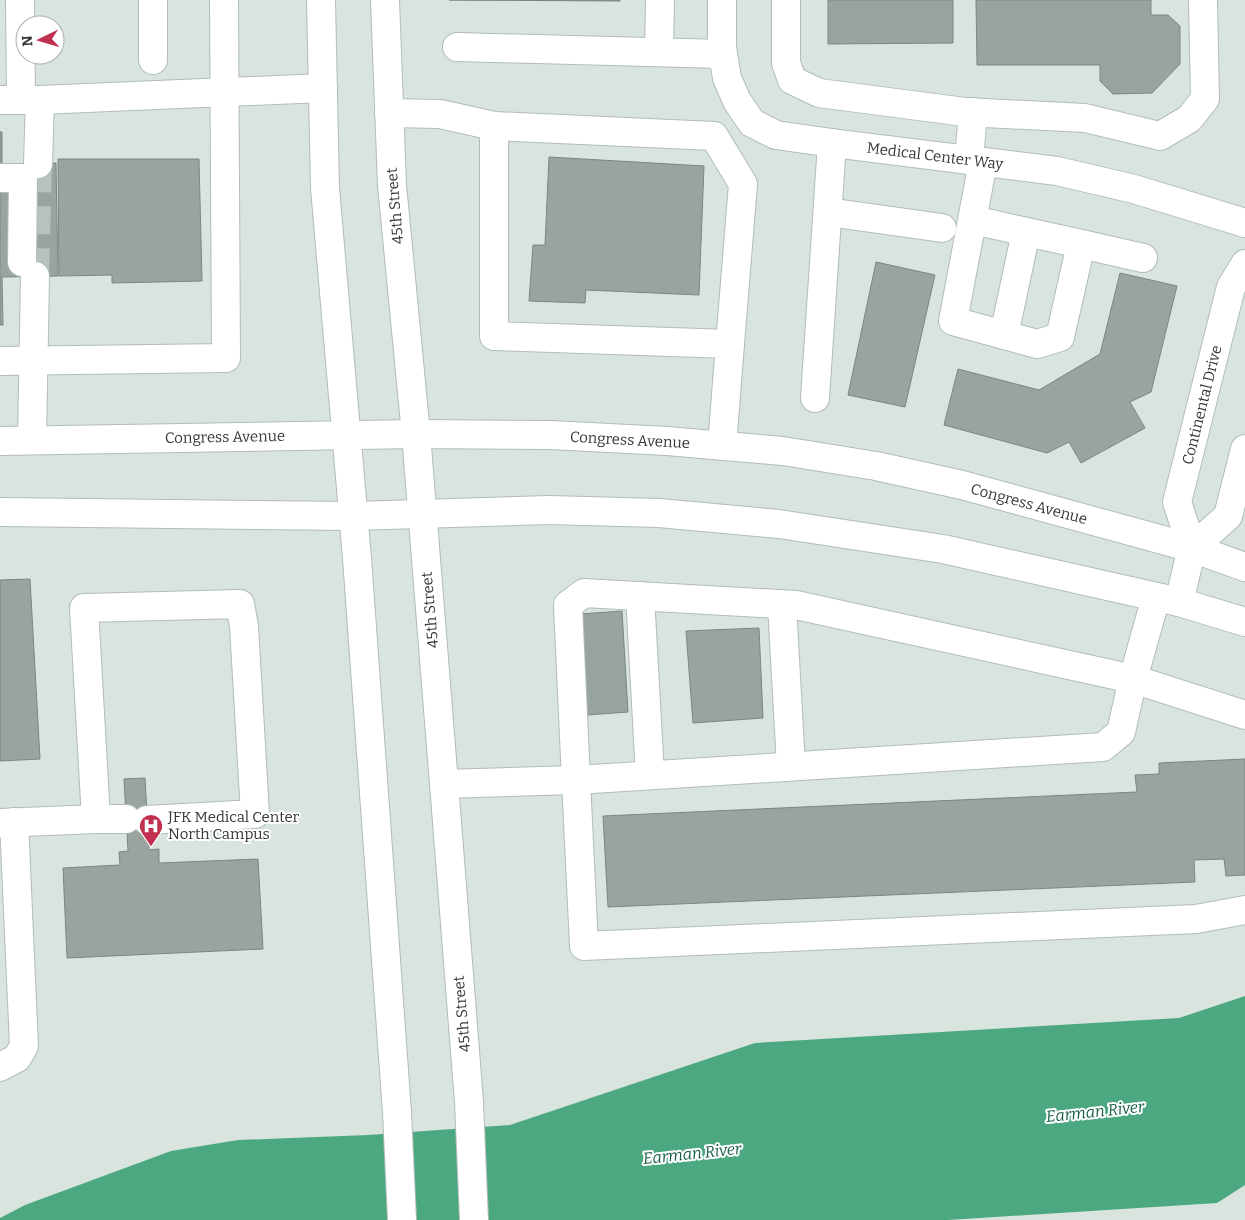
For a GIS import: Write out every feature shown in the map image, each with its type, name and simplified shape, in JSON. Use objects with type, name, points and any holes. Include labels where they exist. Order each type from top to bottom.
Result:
[{"type":"street","points":[[20,0],[10,28],[20,100],[38,164]]},
{"type":"street","points":[[153,0],[153,60]]},
{"type":"street","points":[[0,361],[226,358],[224,0]]},
{"type":"street","points":[[321,0],[326,188],[353,516],[397,1112],[402,1220]]},
{"type":"street","name":"45th Street","points":[[385,0],[392,185],[416,434],[444,784],[469,1102],[474,1220]]},
{"type":"street","points":[[658,52],[660,0]]},
{"type":"street","name":"Medical Center Way","points":[[722,0],[723,54],[727,78],[737,101],[752,123],[776,134],[832,143],[1057,171],[1134,189],[1245,223]]},
{"type":"street","points":[[786,0],[786,63],[792,80],[819,93],[973,112],[1085,118],[1160,136],[1189,119],[1205,99],[1203,0]]},
{"type":"street","points":[[457,46],[723,54]]},
{"type":"street","points":[[20,100],[323,88]]},
{"type":"street","points":[[714,136],[737,101]]},
{"type":"street","points":[[973,112],[976,161],[973,220],[954,321],[1037,344],[1060,337],[1081,244]]},
{"type":"street","points":[[389,113],[440,114],[494,126],[714,136]]},
{"type":"street","points":[[494,126],[494,336],[730,344]]},
{"type":"street","points":[[714,136],[743,184],[722,446]]},
{"type":"street","points":[[815,398],[832,143]]},
{"type":"street","points":[[0,178],[23,178],[34,361],[32,440]]},
{"type":"street","points":[[828,212],[942,228]]},
{"type":"street","points":[[973,220],[1143,258]]},
{"type":"street","points":[[1004,335],[1026,232]]},
{"type":"street","name":"Continental Drive","points":[[1192,548],[1178,502],[1231,287],[1245,264]]},
{"type":"street","name":"Congress Avenue","points":[[0,441],[416,434],[551,435],[668,441],[783,451],[876,466],[962,485],[1192,548],[1245,567]]},
{"type":"street","points":[[444,784],[576,780],[1103,747],[1121,732],[1134,679],[1167,599],[1192,548],[1228,516],[1245,449]]},
{"type":"street","points":[[0,512],[353,516],[549,510],[659,513],[779,524],[943,549],[1167,599],[1245,622]]},
{"type":"street","points":[[1245,715],[1134,679],[796,605],[584,593],[568,606],[584,946],[1196,919],[1245,910]]},
{"type":"street","points":[[640,596],[650,775]]},
{"type":"street","points":[[0,1068],[17,1058],[24,1046],[7,823],[96,819],[137,820],[254,814],[244,626],[240,604],[84,608],[96,819]]},
{"type":"street","points":[[782,605],[791,766]]},
{"type":"water","name":"Earman River","points":[[1245,996],[1245,1185],[1217,1203],[948,1220],[0,1220],[0,1218],[25,1205],[171,1151],[238,1140],[368,1135],[510,1125],[755,1043],[1179,1018]]},
{"type":"building","points":[[449,0],[620,0],[620,1]]},
{"type":"building","points":[[828,0],[953,0],[953,43],[828,44]]},
{"type":"building","points":[[976,0],[1151,0],[1151,15],[1168,15],[1180,26],[1180,64],[1152,93],[1113,94],[1100,81],[1100,65],[977,65]]},
{"type":"building","points":[[0,132],[2,132],[2,164],[56,163],[58,276],[2,277],[3,325],[0,325]]},
{"type":"building","points":[[549,157],[704,166],[699,295],[586,290],[585,303],[529,301],[533,245],[545,245]]},
{"type":"building","points":[[58,159],[199,159],[202,281],[112,283],[112,275],[59,276]]},
{"type":"building","points":[[876,262],[935,275],[905,407],[848,395]]},
{"type":"building","points":[[1120,273],[1177,286],[1151,392],[1130,402],[1145,428],[1081,463],[1069,442],[1047,453],[944,425],[958,369],[1039,390],[1100,354]]},
{"type":"building","points":[[30,579],[40,759],[0,761],[0,580]]},
{"type":"building","points":[[622,611],[628,712],[587,715],[580,614]]},
{"type":"building","points":[[759,628],[763,718],[693,723],[686,631]]},
{"type":"building","points":[[1245,759],[1245,875],[1226,876],[1224,859],[1194,860],[1195,882],[608,907],[603,816],[1137,792],[1135,775],[1159,774],[1159,763]]},
{"type":"building","points":[[145,778],[149,850],[159,849],[159,863],[258,859],[263,949],[67,958],[63,868],[120,865],[119,852],[128,851],[124,779]]},
{"type":"tunnel","points":[[35,276],[38,164]]},
{"type":"place","name":"JFK Medical Center North Campus","points":[[151,847]]}]
